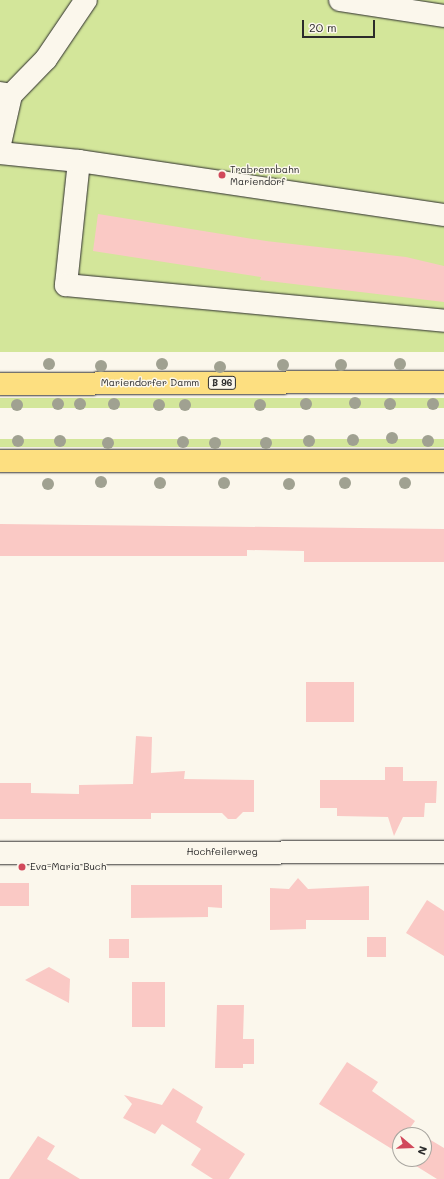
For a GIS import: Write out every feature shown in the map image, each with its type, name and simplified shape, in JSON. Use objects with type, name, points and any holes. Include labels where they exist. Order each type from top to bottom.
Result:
[{"type":"main road","name":"Mariendorfer Damm","points":[[0,384],[444,382]]},
{"type":"main road","points":[[0,461],[444,461]]},
{"type":"street","points":[[0,144],[6,94],[46,59],[86,0]]},
{"type":"street","points":[[340,0],[444,16]]},
{"type":"street","points":[[0,153],[78,161],[444,215]]},
{"type":"street","points":[[78,161],[66,284],[444,321]]},
{"type":"street","name":"Hochfeilerweg","points":[[0,853],[444,852]]},
{"type":"green space","name":"Trabrennbahn Mariendorf","points":[[0,0],[444,0],[444,352],[0,352]]},
{"type":"green space","points":[[0,398],[444,398],[444,408],[0,408]]},
{"type":"green space","points":[[0,439],[444,439],[444,447],[0,447]]},
{"type":"building","points":[[98,214],[266,241],[406,257],[444,266],[444,302],[260,280],[261,277],[93,251]]},
{"type":"building","points":[[0,524],[444,529],[444,562],[304,562],[304,551],[247,550],[247,556],[0,556]]},
{"type":"building","points":[[306,682],[354,682],[354,722],[306,722]]},
{"type":"building","points":[[136,736],[152,737],[151,773],[185,771],[184,779],[254,780],[254,812],[243,812],[236,819],[228,819],[222,813],[151,813],[151,819],[0,819],[0,783],[31,783],[31,793],[79,794],[79,785],[133,784]]},
{"type":"building","points":[[385,767],[403,767],[403,781],[437,781],[436,803],[425,803],[424,817],[403,817],[394,836],[388,817],[337,816],[337,808],[320,808],[320,780],[385,780]]},
{"type":"building","points":[[298,878],[308,889],[369,886],[369,920],[306,920],[306,929],[270,930],[270,888],[289,889]]},
{"type":"building","points":[[0,883],[29,883],[29,906],[0,906]]},
{"type":"building","points":[[131,885],[222,885],[222,908],[208,907],[208,917],[131,918]]},
{"type":"building","points":[[427,900],[444,911],[444,956],[406,933]]},
{"type":"building","points":[[367,937],[386,937],[386,957],[367,957]]},
{"type":"building","points":[[109,939],[129,939],[129,958],[109,958]]},
{"type":"building","points":[[49,967],[70,979],[69,1003],[25,980]]},
{"type":"building","points":[[132,982],[165,982],[165,1027],[132,1027]]},
{"type":"building","points":[[217,1005],[244,1005],[243,1039],[254,1039],[254,1064],[243,1064],[243,1068],[215,1068]]},
{"type":"building","points":[[347,1062],[378,1082],[372,1091],[415,1121],[411,1127],[392,1127],[392,1149],[319,1104]]},
{"type":"building","points":[[173,1088],[203,1107],[196,1122],[245,1154],[229,1179],[213,1179],[191,1165],[201,1149],[162,1124],[155,1134],[123,1118],[132,1104],[124,1095],[162,1105]]},
{"type":"building","points":[[38,1136],[55,1146],[47,1159],[80,1179],[9,1179]]},
{"type":"building","points":[[432,1141],[444,1148],[444,1179],[437,1179],[418,1167],[432,1167]]},
{"type":"place","name":"Trabrennbahn Mariendorf","points":[[222,175]]},
{"type":"place","name":"Eva-Maria Buch","points":[[22,867]]}]
